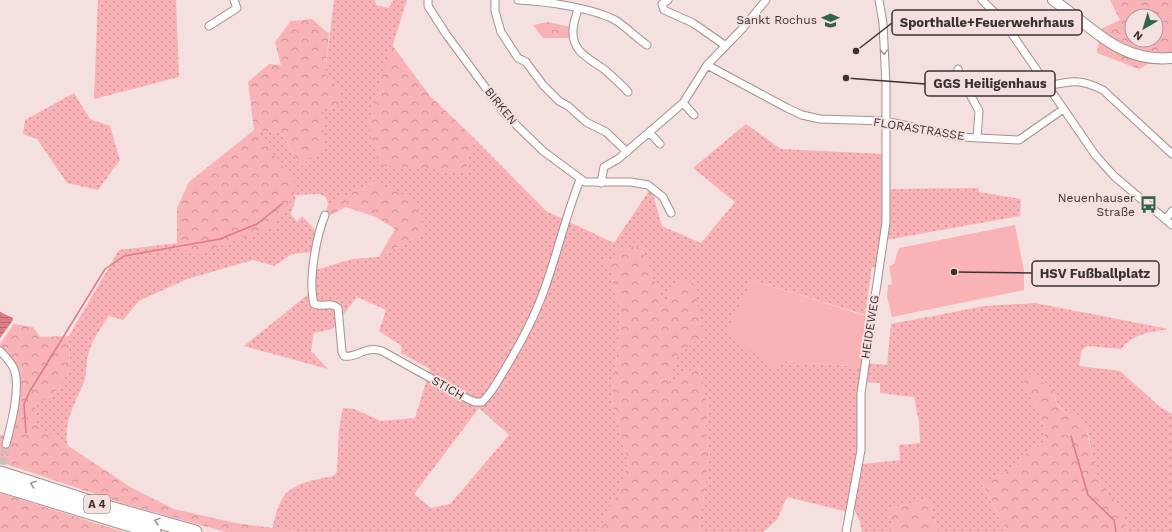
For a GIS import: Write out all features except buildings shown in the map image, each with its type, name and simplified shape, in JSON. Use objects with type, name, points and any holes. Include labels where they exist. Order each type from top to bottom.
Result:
[{"type":"highway","name":"A 4","points":[[0,473],[96,504],[195,532]]},
{"type":"highway","name":"A 4","points":[[0,485],[154,532]]},
{"type":"main road","points":[[1052,0],[1072,13],[1103,39],[1119,49],[1137,56],[1156,60],[1172,58]]},
{"type":"street","points":[[210,26],[236,8],[234,0]]},
{"type":"street","name":"BIRKEN","points":[[428,0],[428,6],[446,34],[505,114],[542,151],[580,180],[589,183],[631,182],[648,185],[663,197],[671,213]]},
{"type":"street","points":[[495,0],[495,11],[501,32],[518,58],[528,64],[543,85],[559,101],[568,106],[586,122],[606,132],[627,152]]},
{"type":"street","points":[[518,0],[536,1],[604,15],[616,20],[647,45]]},
{"type":"street","points":[[668,0],[662,4],[664,10],[693,23],[726,46]]},
{"type":"street","points":[[601,183],[604,168],[627,152],[683,103],[707,65],[726,46],[766,0]]},
{"type":"street","name":"HEIDEWEG","points":[[846,532],[861,450],[861,393],[886,222],[883,23],[879,0]]},
{"type":"street","points":[[982,0],[1003,21],[1062,110],[1096,156],[1114,176],[1172,225]]},
{"type":"street","points":[[578,9],[573,30],[574,40],[580,51],[593,64],[603,69],[628,92]]},
{"type":"street","name":"FLORASTRASSE","points":[[707,65],[787,108],[812,118],[885,121],[960,137],[1019,140],[1062,110]]},
{"type":"street","points":[[958,69],[960,76],[979,111],[977,138]]},
{"type":"street","points":[[1047,86],[1072,80],[1082,81],[1103,90],[1172,154]]},
{"type":"street","points":[[683,103],[694,115]]},
{"type":"street","points":[[649,132],[660,144]]},
{"type":"street","name":"STICH","points":[[325,215],[319,232],[311,292],[314,304],[318,306],[331,304],[338,308],[342,352],[344,356],[349,357],[370,348],[382,351],[468,399],[475,402],[482,402],[495,386],[515,352],[536,309],[546,286],[566,217],[580,180]]},
{"type":"street","points":[[1166,219],[1172,212]]},
{"type":"street","points":[[0,352],[9,360],[15,371],[14,407],[6,444]]},
{"type":"green space","points":[[98,0],[176,0],[179,77],[94,99]]},
{"type":"green space","points":[[334,0],[375,0],[376,5],[389,8],[393,0],[407,0],[368,123],[466,172],[473,137],[546,211],[614,243],[651,188],[662,226],[701,243],[735,202],[693,168],[746,124],[781,149],[883,154],[881,239],[877,267],[872,267],[865,315],[752,280],[784,361],[861,367],[858,450],[848,512],[787,497],[777,520],[763,532],[699,532],[710,452],[705,423],[708,409],[699,366],[668,385],[677,356],[702,335],[671,291],[665,304],[651,274],[641,246],[619,264],[613,276],[612,288],[622,307],[612,400],[628,463],[619,492],[609,508],[599,532],[294,532],[291,530],[272,529],[282,499],[287,493],[301,484],[334,475],[337,472],[339,429],[343,408],[354,409],[381,421],[415,418],[430,369],[401,353],[402,346],[379,331],[386,310],[357,297],[332,329],[314,333],[311,351],[328,369],[244,346],[311,292],[313,271],[352,259],[379,257],[426,232],[374,182],[328,204],[326,197],[320,194],[294,195],[296,198],[291,214],[297,222],[302,216],[317,232],[312,252],[292,254],[274,266],[253,260],[187,279],[139,301],[123,320],[109,316],[95,337],[88,354],[85,379],[68,422],[68,446],[35,424],[35,406],[59,389],[70,365],[69,336],[119,250],[177,243],[194,256],[254,130],[281,133],[301,166],[323,146],[323,110],[339,89],[325,74]],"holes":[[[479,408],[509,435],[450,504],[431,508],[414,494]]]},
{"type":"green space","points":[[1110,0],[1172,0],[1172,58],[1156,60],[1139,69],[1097,53],[1101,29],[1120,20]]},
{"type":"green space","points":[[312,19],[329,34],[325,74],[339,89],[339,106],[323,110],[323,146],[301,166],[281,133],[255,130],[296,184],[294,195],[275,226],[194,256],[177,243],[177,208],[189,182],[254,130],[248,82],[269,64],[281,65],[275,42],[291,21]]},
{"type":"green space","points":[[548,22],[571,27],[571,38],[543,38],[533,25]]},
{"type":"green space","points":[[392,45],[430,96],[473,137],[466,172],[379,165],[368,123]]},
{"type":"green space","points":[[74,93],[90,119],[110,126],[120,160],[98,190],[67,183],[37,139],[23,134],[25,120]]},
{"type":"green space","points":[[374,182],[414,199],[426,232],[379,257],[395,229],[376,217],[346,207],[324,218],[328,204]]},
{"type":"green space","points":[[978,188],[979,192],[1021,199],[1020,216],[886,240],[888,189]]},
{"type":"green space","points":[[1015,225],[1024,271],[1024,290],[892,317],[887,297],[888,285],[892,284],[889,266],[894,264],[899,248]]},
{"type":"green space","points":[[641,246],[651,274],[665,304],[671,291],[684,278],[694,284],[703,335],[677,356],[669,384],[699,366],[708,409],[705,423],[710,452],[699,532],[599,532],[609,508],[619,492],[628,463],[612,400],[622,307],[612,288],[613,276],[603,262],[605,256],[618,263],[616,249]]},
{"type":"green space","points":[[752,280],[869,317],[861,367],[784,361],[774,369],[726,332]]},
{"type":"green space","points":[[1035,303],[1169,329],[1137,336],[1121,349],[1088,346],[1082,350],[1079,366],[1120,371],[1160,407],[1172,414],[1172,532],[1128,532],[1124,516],[1102,487],[1095,473],[1088,433],[1081,420],[1064,411],[1060,407],[1053,390],[1023,387],[1032,399],[1042,419],[1044,441],[1021,457],[1016,467],[982,484],[1007,532],[938,532],[929,500],[888,508],[895,532],[862,532],[860,522],[853,507],[861,464],[900,460],[899,445],[920,443],[919,423],[914,397],[880,393],[880,383],[864,382],[867,363],[887,365],[891,324],[985,306]]},
{"type":"green space","points":[[14,324],[33,327],[40,337],[69,336],[70,365],[59,389],[35,406],[35,424],[132,488],[174,509],[235,523],[291,530],[294,532],[226,532],[125,504],[0,462],[0,435],[11,438],[16,408],[12,360],[0,348],[0,344]]},
{"type":"green space","points":[[1030,374],[1053,390],[1059,407],[1063,411],[1076,416],[1085,425],[1098,479],[1124,515],[1128,532],[1007,532],[982,483],[1016,467],[1021,457],[1044,441],[1042,419],[1032,399],[1023,387],[1026,376]]},
{"type":"green space","points":[[0,493],[124,532],[0,532]]},
{"type":"green space","points":[[929,500],[938,532],[895,532],[888,508]]},
{"type":"shaded area","points":[[0,312],[13,318],[13,320],[0,338]]},
{"type":"waterway","points":[[26,433],[24,404],[30,391],[105,269],[124,256],[220,239],[257,224],[282,204]]},
{"type":"waterway","points":[[1071,436],[1088,495],[1114,520],[1116,532]]},
{"type":"tunnel","points":[[1,475],[6,444]]},
{"type":"place","name":"Sankt Rochus","points":[[830,20]]},
{"type":"place","name":"Sporthalle+Feuerwehrhaus","points":[[856,51]]},
{"type":"place","name":"GGS Heiligenhaus","points":[[846,78]]},
{"type":"place","name":"Neuenhauser Straße","points":[[1148,205]]},
{"type":"place","name":"HSV Fußballplatz","points":[[954,272]]}]
